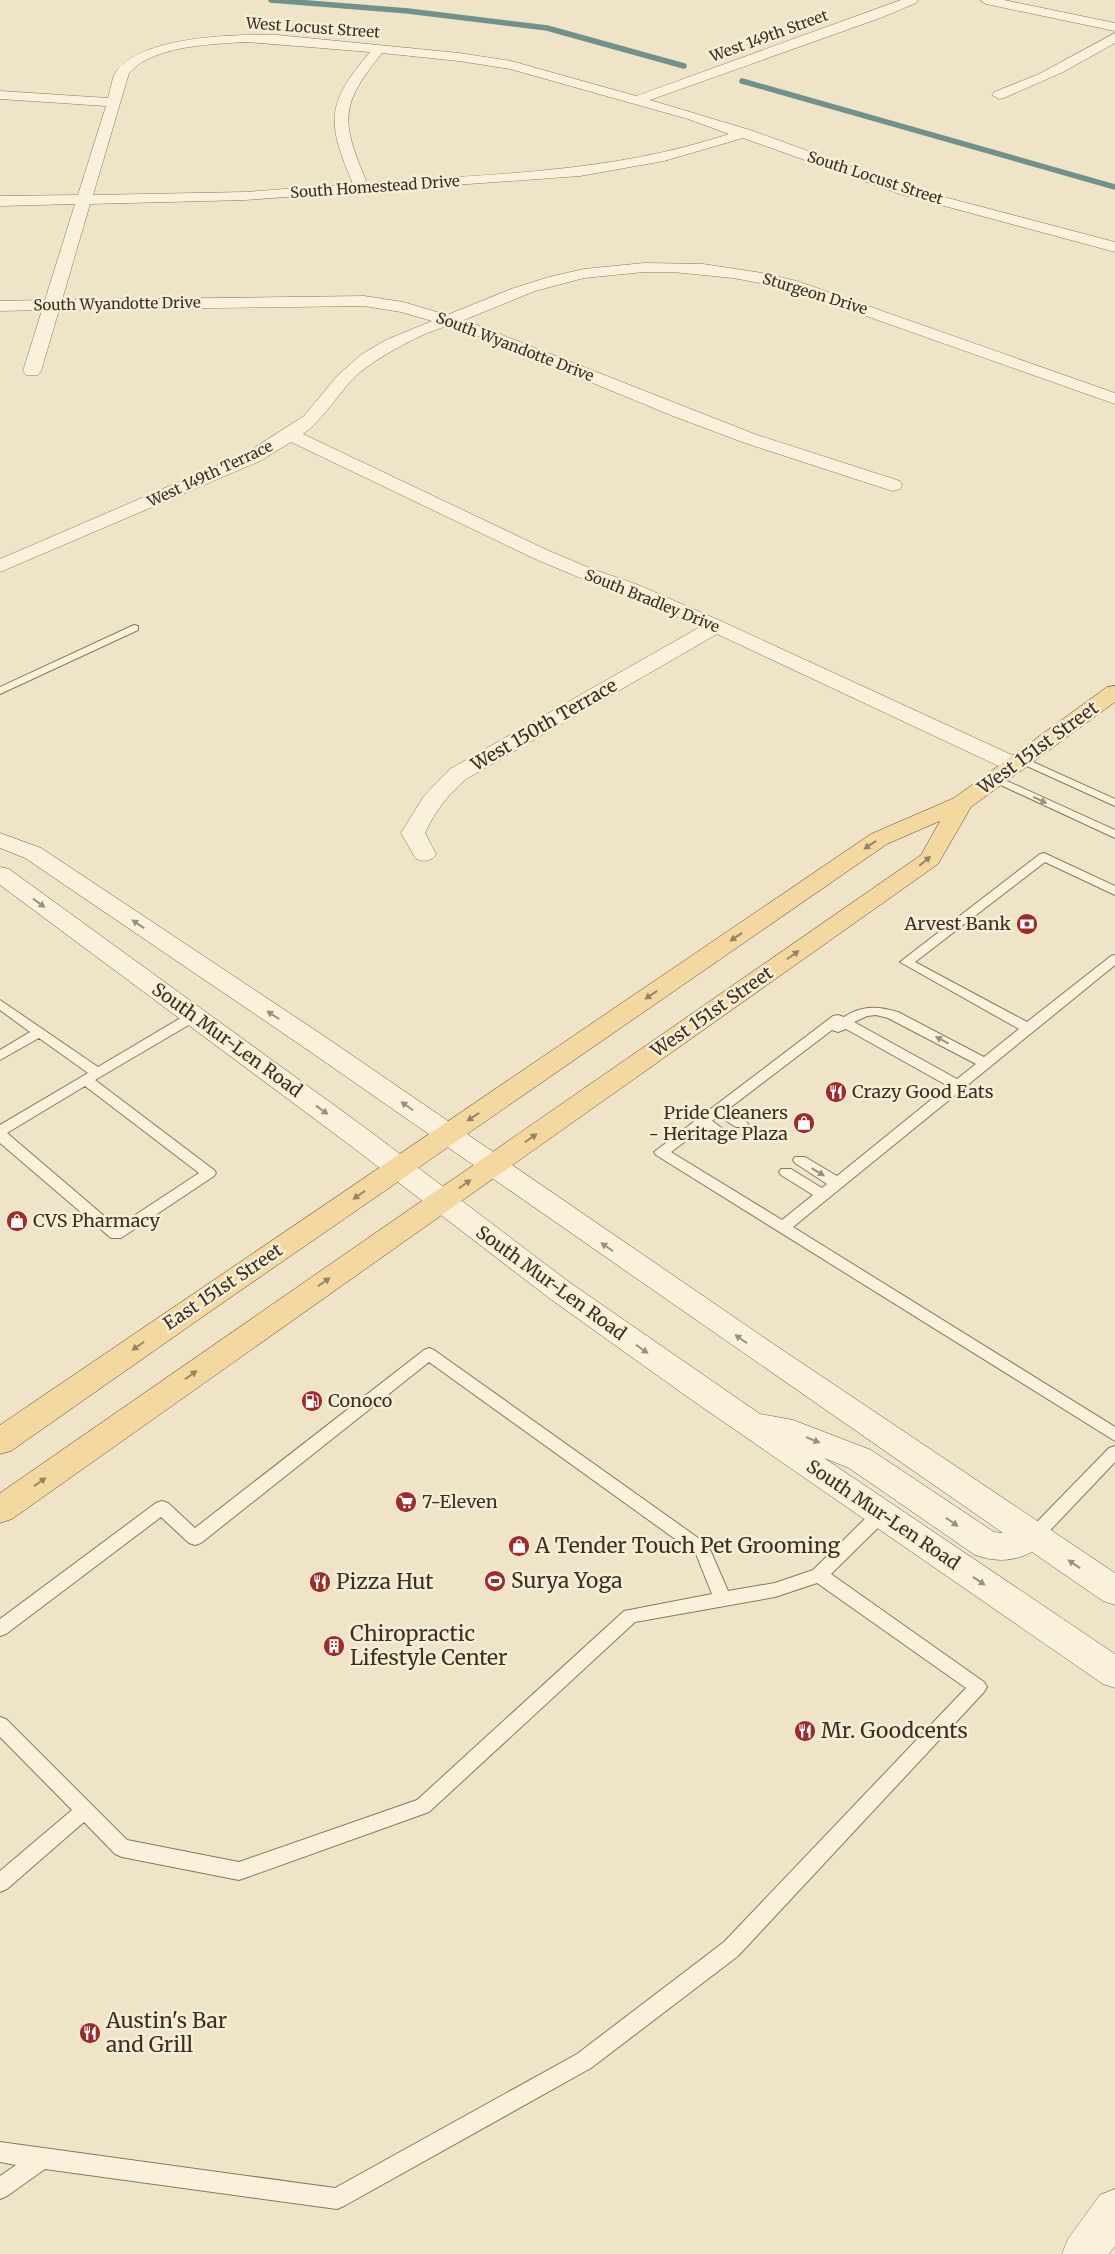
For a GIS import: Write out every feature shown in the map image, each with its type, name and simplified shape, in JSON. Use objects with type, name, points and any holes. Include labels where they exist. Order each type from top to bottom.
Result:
[{"type":"main road","name":"West 151st Street","points":[[447,1135],[879,839],[962,803],[1115,692]]},
{"type":"main road","name":"West 151st Street","points":[[440,1201],[930,859],[962,803]]},
{"type":"main road","name":"East 151st Street","points":[[0,1442],[447,1135]]},
{"type":"main road","points":[[0,1510],[440,1201]]},
{"type":"street","name":"West 149th Street","points":[[637,100],[879,14],[912,0]]},
{"type":"street","points":[[986,0],[1115,26]]},
{"type":"street","points":[[999,95],[1020,88],[1068,64],[1115,37]]},
{"type":"street","name":"West Locust Street","points":[[32,371],[119,78],[128,66],[139,58],[182,45],[220,39],[247,38],[378,49],[511,65],[637,100]]},
{"type":"street","points":[[362,188],[343,143],[340,123],[341,106],[346,91],[356,75],[378,49]]},
{"type":"street","points":[[0,95],[112,102]]},
{"type":"street","name":"South Locust Street","points":[[637,100],[745,133],[852,174],[905,191],[1115,247]]},
{"type":"street","name":"South Homestead Drive","points":[[0,201],[245,196],[550,174],[633,165],[685,153],[745,133]]},
{"type":"street","name":"Sturgeon Drive","points":[[449,320],[523,290],[574,276],[645,268],[724,271],[791,284],[1115,399]]},
{"type":"street","name":"South Wyandotte Drive","points":[[0,306],[324,300],[364,301],[403,307],[472,327],[679,412],[751,439],[893,485]]},
{"type":"street","name":"West 149th Terrace","points":[[0,566],[253,457],[290,435],[311,419],[343,380],[358,366],[381,350],[449,320]]},
{"type":"street","name":"South Bradley Drive","points":[[290,435],[540,554],[628,588],[716,626],[1018,763]]},
{"type":"street","name":"West 150th Terrace","points":[[424,854],[413,833],[424,809],[439,791],[458,774],[716,626]]},
{"type":"street","points":[[0,840],[33,853],[837,1404],[1115,1591]]},
{"type":"street","name":"South Mur-Len Road","points":[[0,874],[399,1167],[440,1201],[567,1296],[881,1514],[1115,1673]]},
{"type":"street","points":[[749,1423],[793,1432],[860,1459],[971,1536],[987,1544],[1011,1546],[1034,1536]]},
{"type":"street","points":[[1083,2254],[1115,2210]]},
{"type":"lane","points":[[0,691],[134,628]]},
{"type":"lane","points":[[1018,763],[1115,803]]},
{"type":"lane","points":[[996,779],[1115,834]]},
{"type":"lane","points":[[1028,1028],[906,962],[1044,857],[1115,892]]},
{"type":"lane","points":[[782,1228],[1115,959]]},
{"type":"lane","points":[[0,1004],[38,1033],[92,1077],[209,1173],[116,1234],[0,1133],[92,1077],[194,1016]]},
{"type":"lane","points":[[844,1023],[857,1014],[869,1010],[881,1010],[894,1014],[985,1063]]},
{"type":"lane","points":[[958,1085],[838,1020],[661,1152],[1115,1435]]},
{"type":"lane","points":[[0,1056],[38,1033]]},
{"type":"lane","points":[[717,1110],[741,1124]]},
{"type":"lane","points":[[702,1121],[726,1136]]},
{"type":"lane","points":[[800,1160],[837,1183]]},
{"type":"lane","points":[[786,1172],[823,1195]]},
{"type":"lane","points":[[0,1629],[162,1508],[195,1538],[429,1354],[702,1550],[723,1599]]},
{"type":"lane","points":[[1034,1536],[1115,1452]]},
{"type":"lane","points":[[0,1725],[122,1848],[239,1872],[423,1806],[630,1616],[775,1590],[819,1575],[881,1514]]},
{"type":"lane","points":[[0,2152],[336,2199],[584,2061],[731,1949],[978,1687],[819,1575]]},
{"type":"lane","points":[[0,1883],[85,1810]]},
{"type":"lane","points":[[0,2189],[42,2158]]},
{"type":"waterway","points":[[271,0],[408,11],[547,28],[684,66]]},
{"type":"waterway","points":[[742,81],[1115,187]]},
{"type":"place","name":"Arvest Bank","points":[[1027,924]]},
{"type":"place","name":"Crazy Good Eats","points":[[836,1092]]},
{"type":"place","name":"Pride Cleaners - Heritage Plaza","points":[[804,1123]]},
{"type":"place","name":"CVS Pharmacy","points":[[17,1221]]},
{"type":"place","name":"Conoco","points":[[312,1401]]},
{"type":"place","name":"7-Eleven","points":[[406,1502]]},
{"type":"place","name":"A Tender Touch Pet Grooming","points":[[519,1546]]},
{"type":"place","name":"Surya Yoga","points":[[495,1581]]},
{"type":"place","name":"Pizza Hut","points":[[320,1582]]},
{"type":"place","name":"Chiropractic Lifestyle Center","points":[[334,1646]]},
{"type":"place","name":"Mr. Goodcents","points":[[805,1731]]},
{"type":"place","name":"Austin's Bar and Grill","points":[[90,2033]]}]
